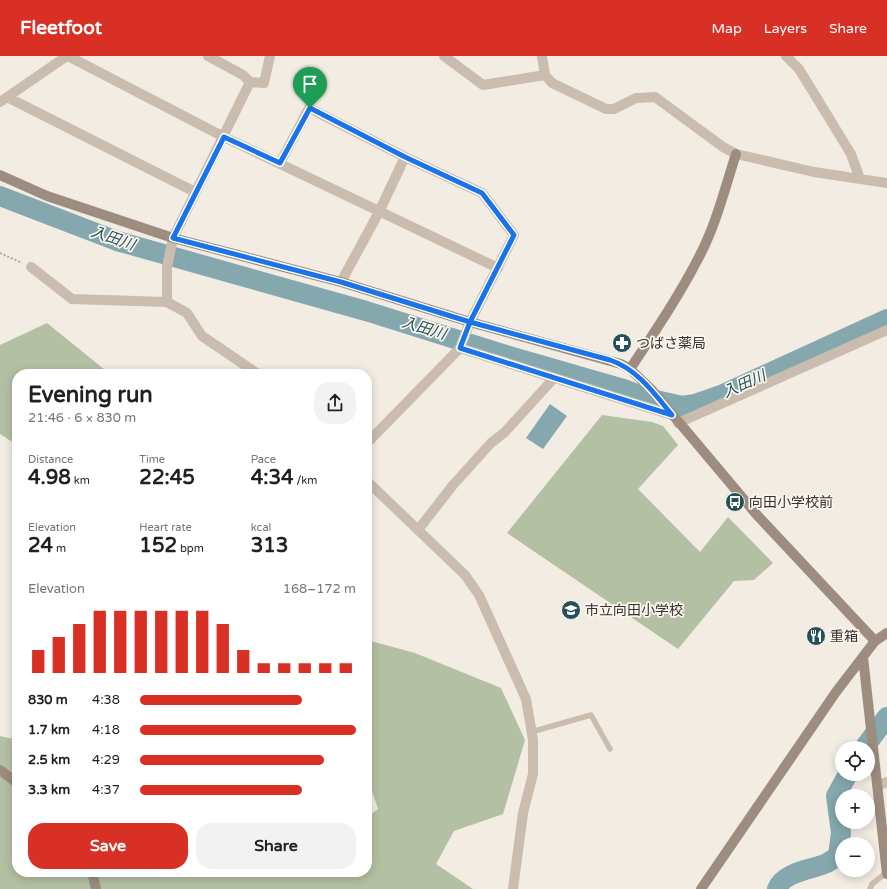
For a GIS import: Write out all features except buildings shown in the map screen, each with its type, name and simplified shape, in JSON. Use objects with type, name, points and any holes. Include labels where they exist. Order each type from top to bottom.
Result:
[{"type":"street","points":[[195,192],[3,100],[67,56],[224,137],[498,268]]},
{"type":"street","points":[[208,56],[243,75],[250,82],[264,83],[270,56]]},
{"type":"street","points":[[444,56],[483,85],[545,75]]},
{"type":"street","points":[[542,56],[545,75],[552,83],[606,109],[614,109],[636,98],[655,97],[723,147],[736,154],[814,172],[887,183]]},
{"type":"street","points":[[786,56],[799,69],[847,148],[860,179]]},
{"type":"street","points":[[167,302],[167,267],[173,238],[250,82]]},
{"type":"street","points":[[280,163],[310,108],[405,157],[482,193],[514,235],[468,327],[461,346],[372,438]]},
{"type":"street","points":[[630,369],[672,305],[700,256],[716,216],[736,154]]},
{"type":"street","points":[[341,282],[379,212],[405,157]]},
{"type":"street","points":[[0,175],[47,196],[173,238],[341,282],[468,327],[610,360],[630,369],[651,390],[757,516],[875,641]]},
{"type":"street","points":[[31,267],[72,299],[167,302],[187,313],[202,336],[250,369]]},
{"type":"street","points":[[461,346],[675,419],[887,330]]},
{"type":"street","points":[[418,530],[453,485],[486,448],[505,432],[554,378]]},
{"type":"street","points":[[372,486],[465,575],[479,595],[526,699],[531,732],[533,774],[523,813],[513,889]]},
{"type":"street","points":[[701,889],[836,692],[875,641],[887,633]]},
{"type":"street","points":[[863,657],[887,873]]},
{"type":"street","points":[[0,770],[12,779]]},
{"type":"street","points":[[877,786],[887,782]]},
{"type":"street","points":[[93,877],[96,889]]},
{"type":"lane","points":[[531,732],[591,715],[610,749]]},
{"type":"lane","points":[[870,889],[872,884],[887,873]]},
{"type":"path","points":[[0,253],[31,267]]},
{"type":"green space","points":[[47,323],[104,369],[12,369],[12,442],[0,434],[0,345]]},
{"type":"green space","points":[[602,415],[652,422],[663,426],[678,445],[638,489],[700,552],[728,517],[773,563],[754,580],[734,581],[678,649],[507,533]]},
{"type":"green space","points":[[372,641],[415,653],[501,688],[525,740],[503,814],[454,831],[436,864],[473,889],[0,889],[0,736],[12,739],[12,877],[372,877],[372,813],[378,809],[372,791]]},
{"type":"water","points":[[550,404],[567,416],[543,449],[526,438]]},
{"type":"waterway","name":"入田川","points":[[0,196],[117,241],[366,311],[506,355],[624,389],[647,398],[682,406],[695,404],[721,395],[887,319]]},
{"type":"waterway","points":[[869,741],[887,717]]},
{"type":"waterway","points":[[777,889],[786,878],[827,863],[838,855],[841,833],[836,796],[844,781]]},
{"type":"place","name":"つばさ薬局","points":[[622,343]]},
{"type":"place","name":"向田小学校前","points":[[735,502]]},
{"type":"place","name":"市立向田小学校","points":[[571,610]]},
{"type":"place","name":"重箱","points":[[816,636]]},
{"type":"route","points":[[310,108],[280,163],[224,137],[173,238],[341,282],[470,322],[610,360],[630,369],[651,390],[672,415],[460,348],[470,322],[514,235],[482,193],[405,157],[310,108]]}]
